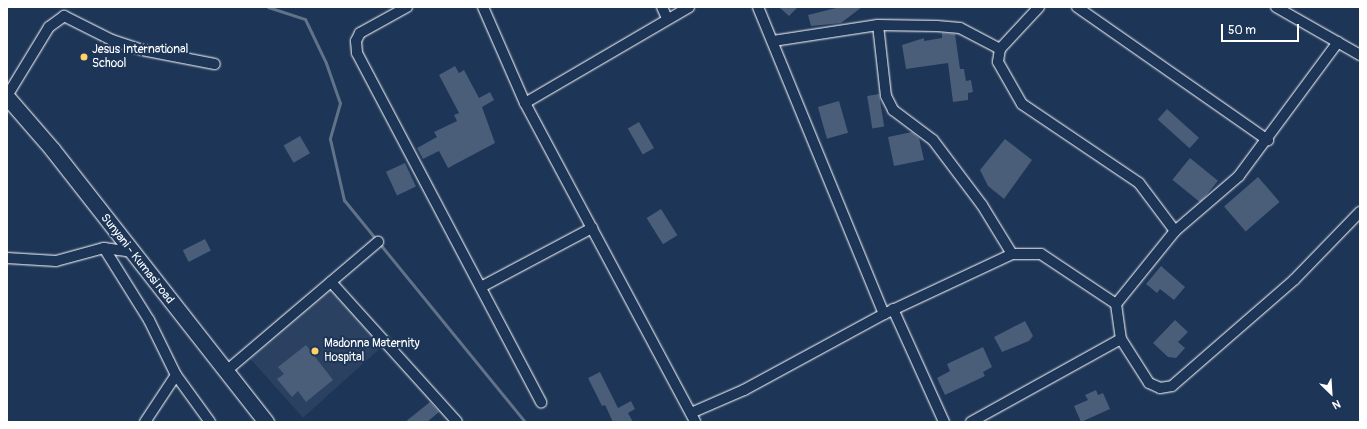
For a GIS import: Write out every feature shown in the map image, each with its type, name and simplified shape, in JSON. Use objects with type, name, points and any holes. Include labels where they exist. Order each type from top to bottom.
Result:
[{"type":"main road","name":"Sunyani - Kumasi road","points":[[7,96],[266,422]]},
{"type":"street","points":[[408,7],[360,33],[356,41],[357,54],[541,402]]},
{"type":"street","points":[[483,7],[525,104],[693,418],[889,312],[1012,254],[1040,254],[1116,304]]},
{"type":"street","points":[[662,7],[667,18]]},
{"type":"street","points":[[525,104],[648,33],[667,18],[689,7]]},
{"type":"street","points":[[758,7],[889,312],[944,422]]},
{"type":"street","points":[[1039,7],[1000,49],[998,62],[1022,104],[1138,183],[1176,230]]},
{"type":"street","points":[[1077,7],[1268,140]]},
{"type":"street","points":[[1276,7],[1360,55]]},
{"type":"street","points":[[7,96],[50,26],[64,16],[112,40],[142,50],[215,64]]},
{"type":"street","points":[[773,41],[878,25],[960,28],[1000,49]]},
{"type":"street","points":[[878,25],[886,96],[893,110],[933,140],[982,205],[1012,254]]},
{"type":"street","points":[[1338,42],[1268,140],[1239,176],[1176,230],[1116,304],[1121,340],[1149,383],[1160,388],[1172,386],[1294,280],[1360,212]]},
{"type":"street","points":[[481,287],[592,228]]},
{"type":"street","points":[[225,372],[378,242]]},
{"type":"street","points":[[104,248],[149,320],[176,375],[210,422]]},
{"type":"street","points":[[7,258],[56,262],[104,248],[132,252]]},
{"type":"street","points":[[331,282],[458,422]]},
{"type":"street","points":[[971,422],[1121,340]]},
{"type":"street","points":[[145,422],[176,375]]},
{"type":"shaded area","name":"Madonna Maternity Hospital","points":[[329,288],[382,347],[303,418],[250,359]]},
{"type":"building","points":[[779,7],[798,7],[789,16]]},
{"type":"building","points":[[840,7],[862,7],[841,23],[811,26],[808,15]]},
{"type":"building","points":[[942,33],[955,34],[960,69],[964,69],[966,81],[971,80],[973,92],[968,93],[968,100],[953,102],[948,63],[906,69],[902,45],[924,38],[924,41],[942,38]]},
{"type":"building","points":[[455,66],[459,73],[464,70],[479,98],[490,92],[494,100],[482,107],[495,143],[448,168],[439,151],[423,159],[417,148],[437,137],[434,132],[457,121],[454,115],[459,113],[439,75]]},
{"type":"building","points":[[879,94],[884,127],[872,128],[867,96]]},
{"type":"building","points":[[839,101],[848,133],[827,139],[818,107]]},
{"type":"building","points":[[1167,109],[1199,138],[1190,148],[1158,119]]},
{"type":"building","points":[[639,122],[654,148],[643,154],[628,128]]},
{"type":"building","points":[[912,132],[919,138],[924,160],[894,166],[888,137]]},
{"type":"building","points":[[300,136],[310,153],[294,163],[284,146]]},
{"type":"building","points":[[1005,139],[1032,160],[1004,199],[988,186],[980,170]]},
{"type":"building","points":[[1190,158],[1218,181],[1200,202],[1172,180]]},
{"type":"building","points":[[405,163],[416,187],[397,195],[386,172]]},
{"type":"building","points":[[1258,177],[1280,202],[1246,231],[1224,207]]},
{"type":"building","points":[[661,209],[677,235],[663,244],[647,218]]},
{"type":"building","points":[[205,239],[211,251],[189,262],[183,250]]},
{"type":"building","points":[[1161,266],[1185,287],[1174,300],[1160,289],[1157,293],[1146,284]]},
{"type":"building","points":[[1175,320],[1188,332],[1178,342],[1185,348],[1176,358],[1168,357],[1153,343]]},
{"type":"building","points":[[1025,321],[1033,336],[1029,341],[1002,352],[994,337]]},
{"type":"building","points":[[306,345],[333,380],[306,402],[298,391],[292,397],[277,379],[284,374],[278,367]]},
{"type":"building","points":[[983,347],[992,367],[983,372],[985,376],[945,395],[937,378],[950,371],[947,364]]},
{"type":"building","points":[[600,372],[618,408],[631,401],[635,409],[628,413],[633,422],[613,422],[605,405],[602,406],[588,378]]},
{"type":"building","points":[[1096,390],[1098,395],[1103,393],[1110,409],[1081,422],[1074,406],[1088,400],[1085,395]]},
{"type":"building","points":[[430,402],[439,412],[427,422],[405,422]]},
{"type":"waterway","points":[[268,7],[305,19],[326,63],[340,103],[330,139],[344,200],[525,422]]},
{"type":"place","name":"Jesus International School","points":[[84,57]]},
{"type":"place","name":"Madonna Maternity Hospital","points":[[315,351]]}]
